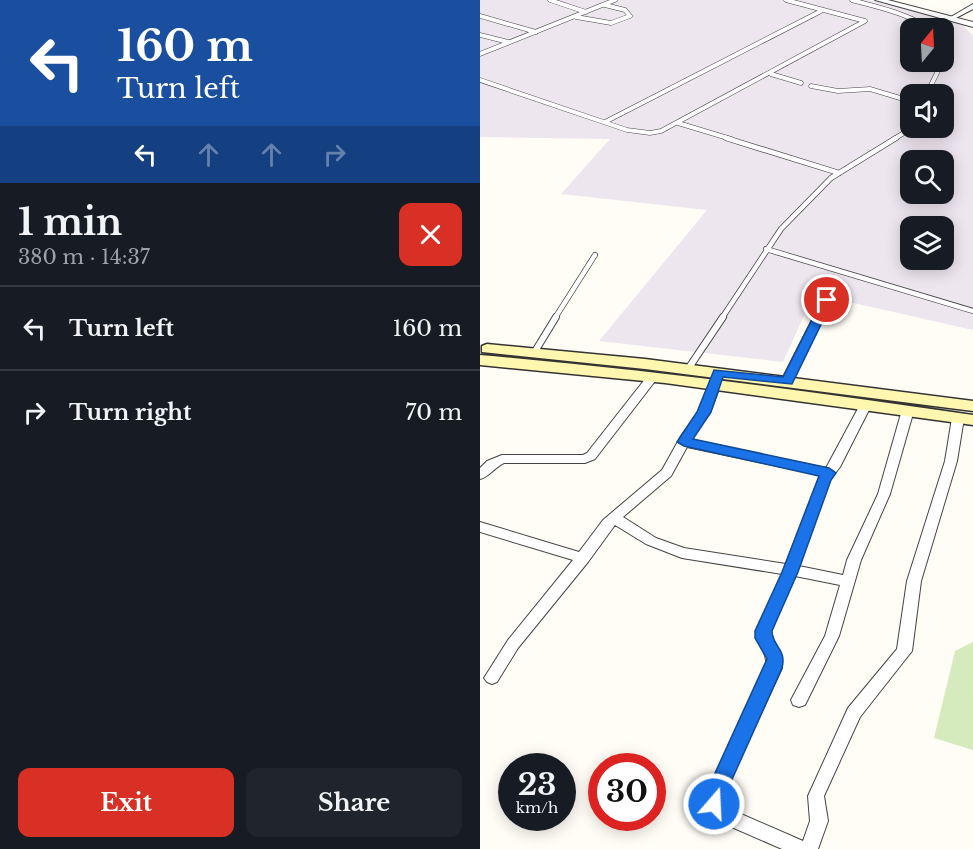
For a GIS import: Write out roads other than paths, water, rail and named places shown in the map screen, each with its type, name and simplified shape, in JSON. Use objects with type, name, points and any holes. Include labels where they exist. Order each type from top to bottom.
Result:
[{"type":"main road","points":[[482,359],[534,353],[688,369],[717,378],[866,404],[973,406]]},
{"type":"main road","points":[[482,359],[653,376],[788,381],[909,404],[966,419]]},
{"type":"street","points":[[879,0],[939,18]]},
{"type":"street","points":[[954,20],[973,6]]},
{"type":"street","points":[[954,22],[972,25]]},
{"type":"street","points":[[788,381],[827,300]]},
{"type":"street","points":[[480,475],[491,464],[502,459],[585,459],[591,456],[653,376]]},
{"type":"street","points":[[492,678],[513,644],[583,558],[608,523],[667,473],[704,412],[717,378]]},
{"type":"street","points":[[802,849],[726,816],[714,804],[715,795],[774,668],[776,659],[764,638],[764,631],[790,572],[816,499],[858,424],[866,404]]},
{"type":"street","points":[[799,700],[832,636],[855,560],[884,494],[909,404]]},
{"type":"street","points":[[809,849],[819,821],[816,796],[854,713],[904,651],[914,580],[966,419]]},
{"type":"street","points":[[684,442],[829,473]]},
{"type":"street","points":[[614,518],[651,540],[682,553],[748,561],[790,572],[848,581]]},
{"type":"street","points":[[480,527],[583,558]]},
{"type":"lane","points":[[550,0],[586,12]]},
{"type":"lane","points":[[480,54],[615,0]]},
{"type":"lane","points":[[480,80],[627,130],[650,133],[661,131],[771,74],[865,21],[786,0]]},
{"type":"lane","points":[[852,0],[933,18]]},
{"type":"lane","points":[[575,16],[607,23],[624,20],[630,16],[625,10],[604,4]]},
{"type":"lane","points":[[605,122],[824,9]]},
{"type":"lane","points":[[480,16],[536,32]]},
{"type":"lane","points":[[480,35],[509,42]]},
{"type":"lane","points":[[771,74],[801,83]]},
{"type":"lane","points":[[811,86],[838,91],[870,89],[900,98]]},
{"type":"lane","points":[[678,123],[839,173]]},
{"type":"lane","points":[[688,369],[781,229],[831,178],[900,133]]},
{"type":"lane","points":[[766,249],[973,311]]},
{"type":"lane","points":[[534,353],[595,255]]}]
